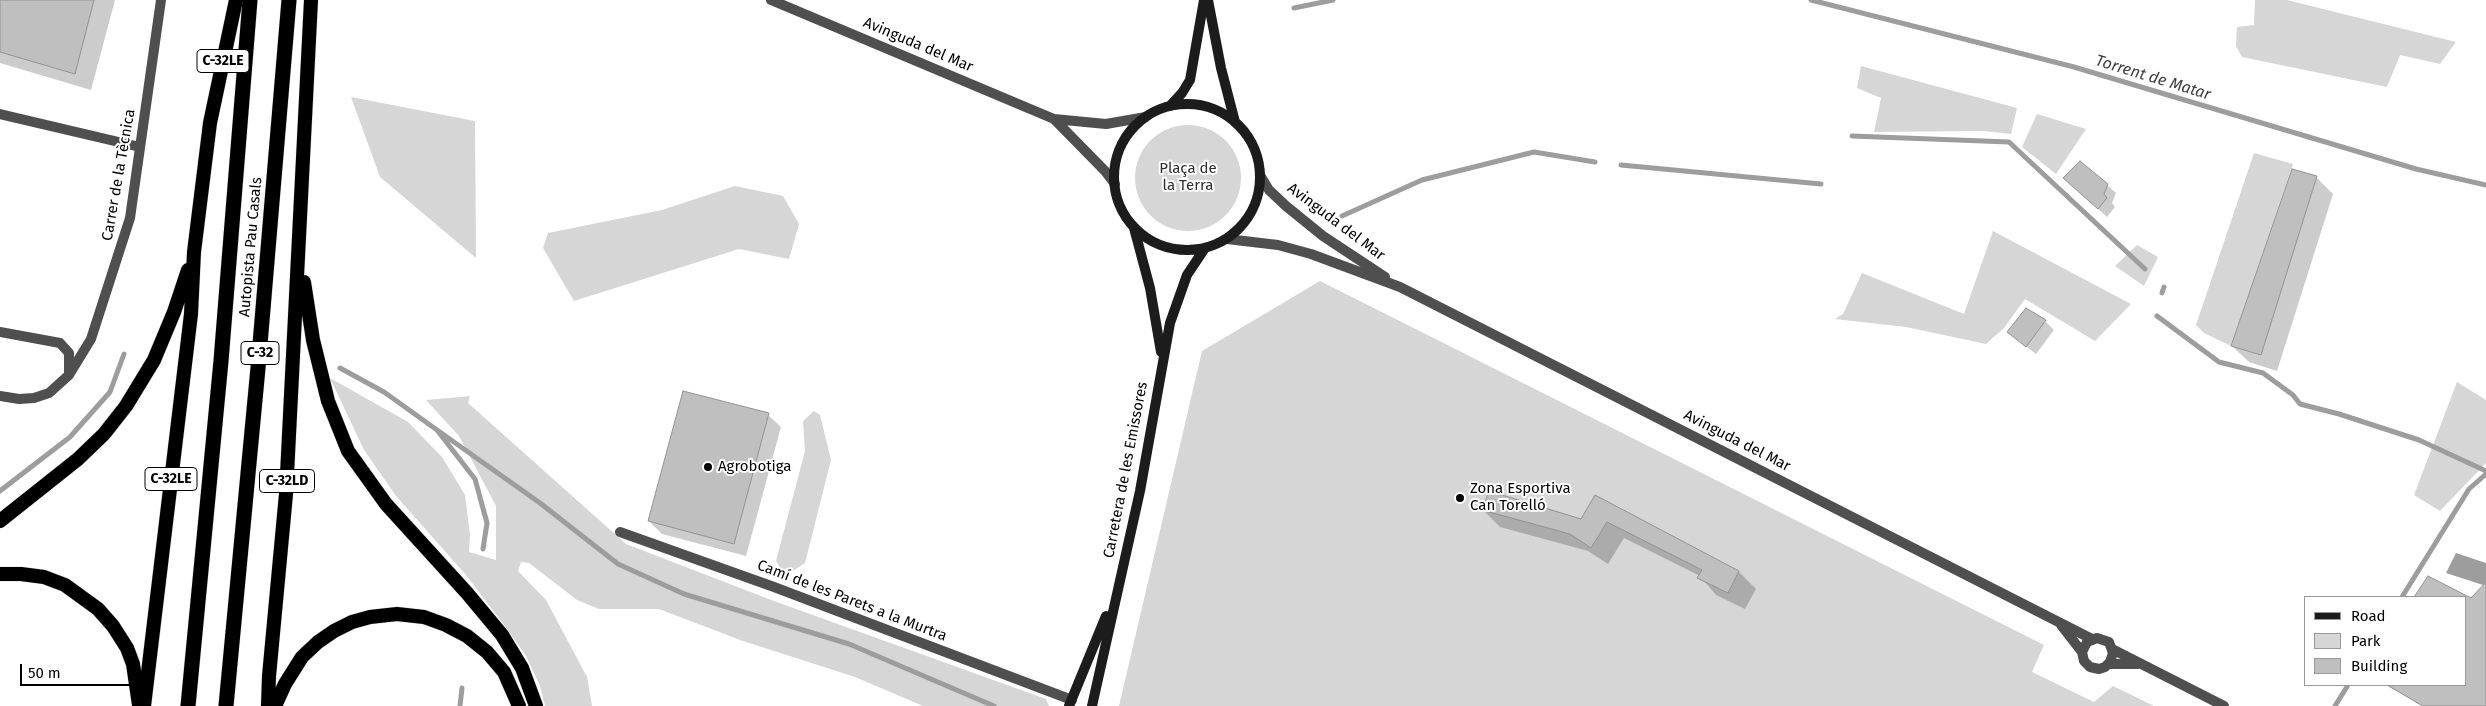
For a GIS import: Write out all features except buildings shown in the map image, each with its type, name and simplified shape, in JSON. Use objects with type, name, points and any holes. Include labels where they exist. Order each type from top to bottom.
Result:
[{"type":"highway","name":"C-32LE","points":[[144,706],[191,314],[194,252],[210,123],[236,0]]},
{"type":"highway","name":"Autopista Pau Casals","points":[[188,706],[222,351],[250,0]]},
{"type":"highway","name":"Autopista Pau Casals","points":[[226,706],[258,368],[289,0]]},
{"type":"highway","name":"C-32LD","points":[[268,706],[269,676],[286,494],[300,257],[311,0]]},
{"type":"highway","points":[[0,521],[78,459],[104,434],[126,406],[154,360],[174,312],[194,252]]},
{"type":"highway","points":[[300,257],[315,348],[328,401],[348,451],[386,504],[467,593],[502,635],[522,668],[536,706]]},
{"type":"highway","points":[[0,574],[21,574],[44,578],[65,585],[98,609],[113,626],[127,648],[133,664],[139,706]]},
{"type":"highway","points":[[275,706],[285,684],[302,657],[318,642],[352,622],[370,617],[397,614],[424,617],[446,624],[467,636],[487,652],[504,672],[519,706]]},
{"type":"main road","points":[[1170,106],[1182,93],[1190,80],[1204,0]]},
{"type":"main road","points":[[1208,0],[1220,68],[1235,122]]},
{"type":"main road","points":[[1190,104],[1204,106],[1224,114],[1235,122],[1248,137],[1255,149],[1260,175],[1259,190],[1252,211],[1244,223],[1227,238],[1206,248],[1184,250],[1163,246],[1144,236],[1134,227],[1120,207],[1115,184],[1116,161],[1121,146],[1129,133],[1146,117],[1170,106],[1190,104]]},
{"type":"main road","points":[[1134,227],[1150,288],[1162,360]]},
{"type":"main road","name":"Carretera de les Emissores","points":[[1118,585],[1140,491],[1170,322],[1187,275],[1206,248]]},
{"type":"main road","points":[[1070,703],[1118,585]]},
{"type":"main road","points":[[1092,706],[1118,585]]},
{"type":"street","name":"Carrer de la Tècnica","points":[[0,396],[18,399],[34,398],[49,393],[69,375],[91,339],[125,239],[161,0]]},
{"type":"street","name":"Avinguda del Mar","points":[[771,0],[1054,119],[1094,125],[1146,117]]},
{"type":"street","points":[[0,114],[140,147]]},
{"type":"street","name":"Avinguda del Mar","points":[[1054,119],[1105,171],[1115,184]]},
{"type":"street","name":"Avinguda del Mar","points":[[1260,175],[1269,190],[1323,236],[1400,287],[2092,639],[2104,640],[2112,649],[2224,706]]},
{"type":"street","name":"Avinguda del Mar","points":[[1227,238],[1278,245],[1311,254],[1400,287]]},
{"type":"street","points":[[0,332],[60,342],[69,353],[71,361],[69,375]]},
{"type":"street","name":"Camí de les Parets a la Murtra","points":[[620,532],[774,587],[1070,703]]},
{"type":"street","name":"Avinguda del Mar","points":[[2059,622],[2082,652],[2084,661],[2090,667],[2099,669],[2109,664],[2141,664]]},
{"type":"street","points":[[2082,652],[2086,642],[2092,639]]},
{"type":"street","points":[[2109,664],[2112,658],[2112,649]]},
{"type":"green space","points":[[2255,0],[2287,0],[2456,42],[2440,64],[2400,55],[2387,87],[2242,57],[2236,46],[2237,27],[2254,25]]},
{"type":"green space","points":[[1861,66],[2017,108],[2011,134],[1983,131],[1874,132],[1881,98],[1857,88]]},
{"type":"green space","points":[[351,97],[475,121],[476,258],[380,177]]},
{"type":"green space","points":[[2037,114],[2086,129],[2056,174],[2022,147]]},
{"type":"green space","name":"Plaça de la Terra","points":[[1188,125],[1208,129],[1225,141],[1237,158],[1241,178],[1237,198],[1225,215],[1208,227],[1188,231],[1168,227],[1151,215],[1139,198],[1135,178],[1139,158],[1151,141],[1168,129]]},
{"type":"green space","points":[[2254,153],[2293,164],[2231,346],[2204,333],[2196,325]]},
{"type":"green space","points":[[735,186],[783,196],[799,224],[789,259],[739,249],[574,301],[543,248],[548,233],[662,210]]},
{"type":"green space","points":[[1993,231],[2131,304],[2095,341],[2025,299],[2004,328],[1986,344],[1906,327],[1835,319],[1843,314],[1862,273],[1964,314]]},
{"type":"green space","points":[[2137,245],[2158,257],[2144,286],[2115,266]]},
{"type":"green space","name":"Zona Esportiva Can Torelló","points":[[1320,281],[2044,645],[2032,672],[2094,702],[2113,686],[2154,706],[1119,706],[1202,351]]},
{"type":"green space","points":[[330,378],[408,422],[442,457],[465,495],[470,535],[469,552],[496,560],[496,506],[459,436],[426,400],[470,396],[468,403],[626,544],[774,601],[1046,699],[1049,706],[923,706],[855,677],[743,641],[659,609],[599,609],[577,600],[529,563],[521,562],[518,571],[546,600],[587,677],[592,706],[545,706],[540,686],[526,656],[466,575],[396,496],[364,450]]},
{"type":"green space","points":[[2457,382],[2486,400],[2486,463],[2440,511],[2414,495]]},
{"type":"green space","points":[[814,411],[820,415],[831,460],[805,563],[785,576],[776,561],[805,451],[803,421]]},
{"type":"shaded area","points":[[2456,553],[2486,563],[2486,586],[2446,573]]},
{"type":"waterway","name":"Torrent de Matar","points":[[1294,8],[1333,0]]},
{"type":"waterway","name":"Torrent de Matar","points":[[1811,0],[2074,67],[2416,169],[2486,185]]},
{"type":"waterway","points":[[1852,136],[2009,142],[2145,269]]},
{"type":"waterway","points":[[1342,216],[1422,180],[1534,152],[1595,162]]},
{"type":"waterway","points":[[1621,165],[1821,184]]},
{"type":"waterway","points":[[2162,293],[2164,287]]},
{"type":"waterway","points":[[2157,316],[2219,362],[2263,373],[2293,395],[2300,404],[2339,414],[2419,440],[2486,471]]},
{"type":"waterway","points":[[0,491],[70,437],[110,392],[124,354]]},
{"type":"waterway","points":[[340,368],[384,392],[437,430],[475,479],[487,523],[483,549]]},
{"type":"waterway","points":[[437,430],[540,503],[618,564],[684,594],[849,644],[994,706]]},
{"type":"waterway","points":[[2403,596],[2469,489],[2486,474]]},
{"type":"waterway","points":[[2335,706],[2347,686]]},
{"type":"waterway","points":[[460,706],[462,688]]},
{"type":"place","name":"Agrobotiga","points":[[708,467]]},
{"type":"place","name":"Zona Esportiva Can Torelló","points":[[1460,498]]}]
